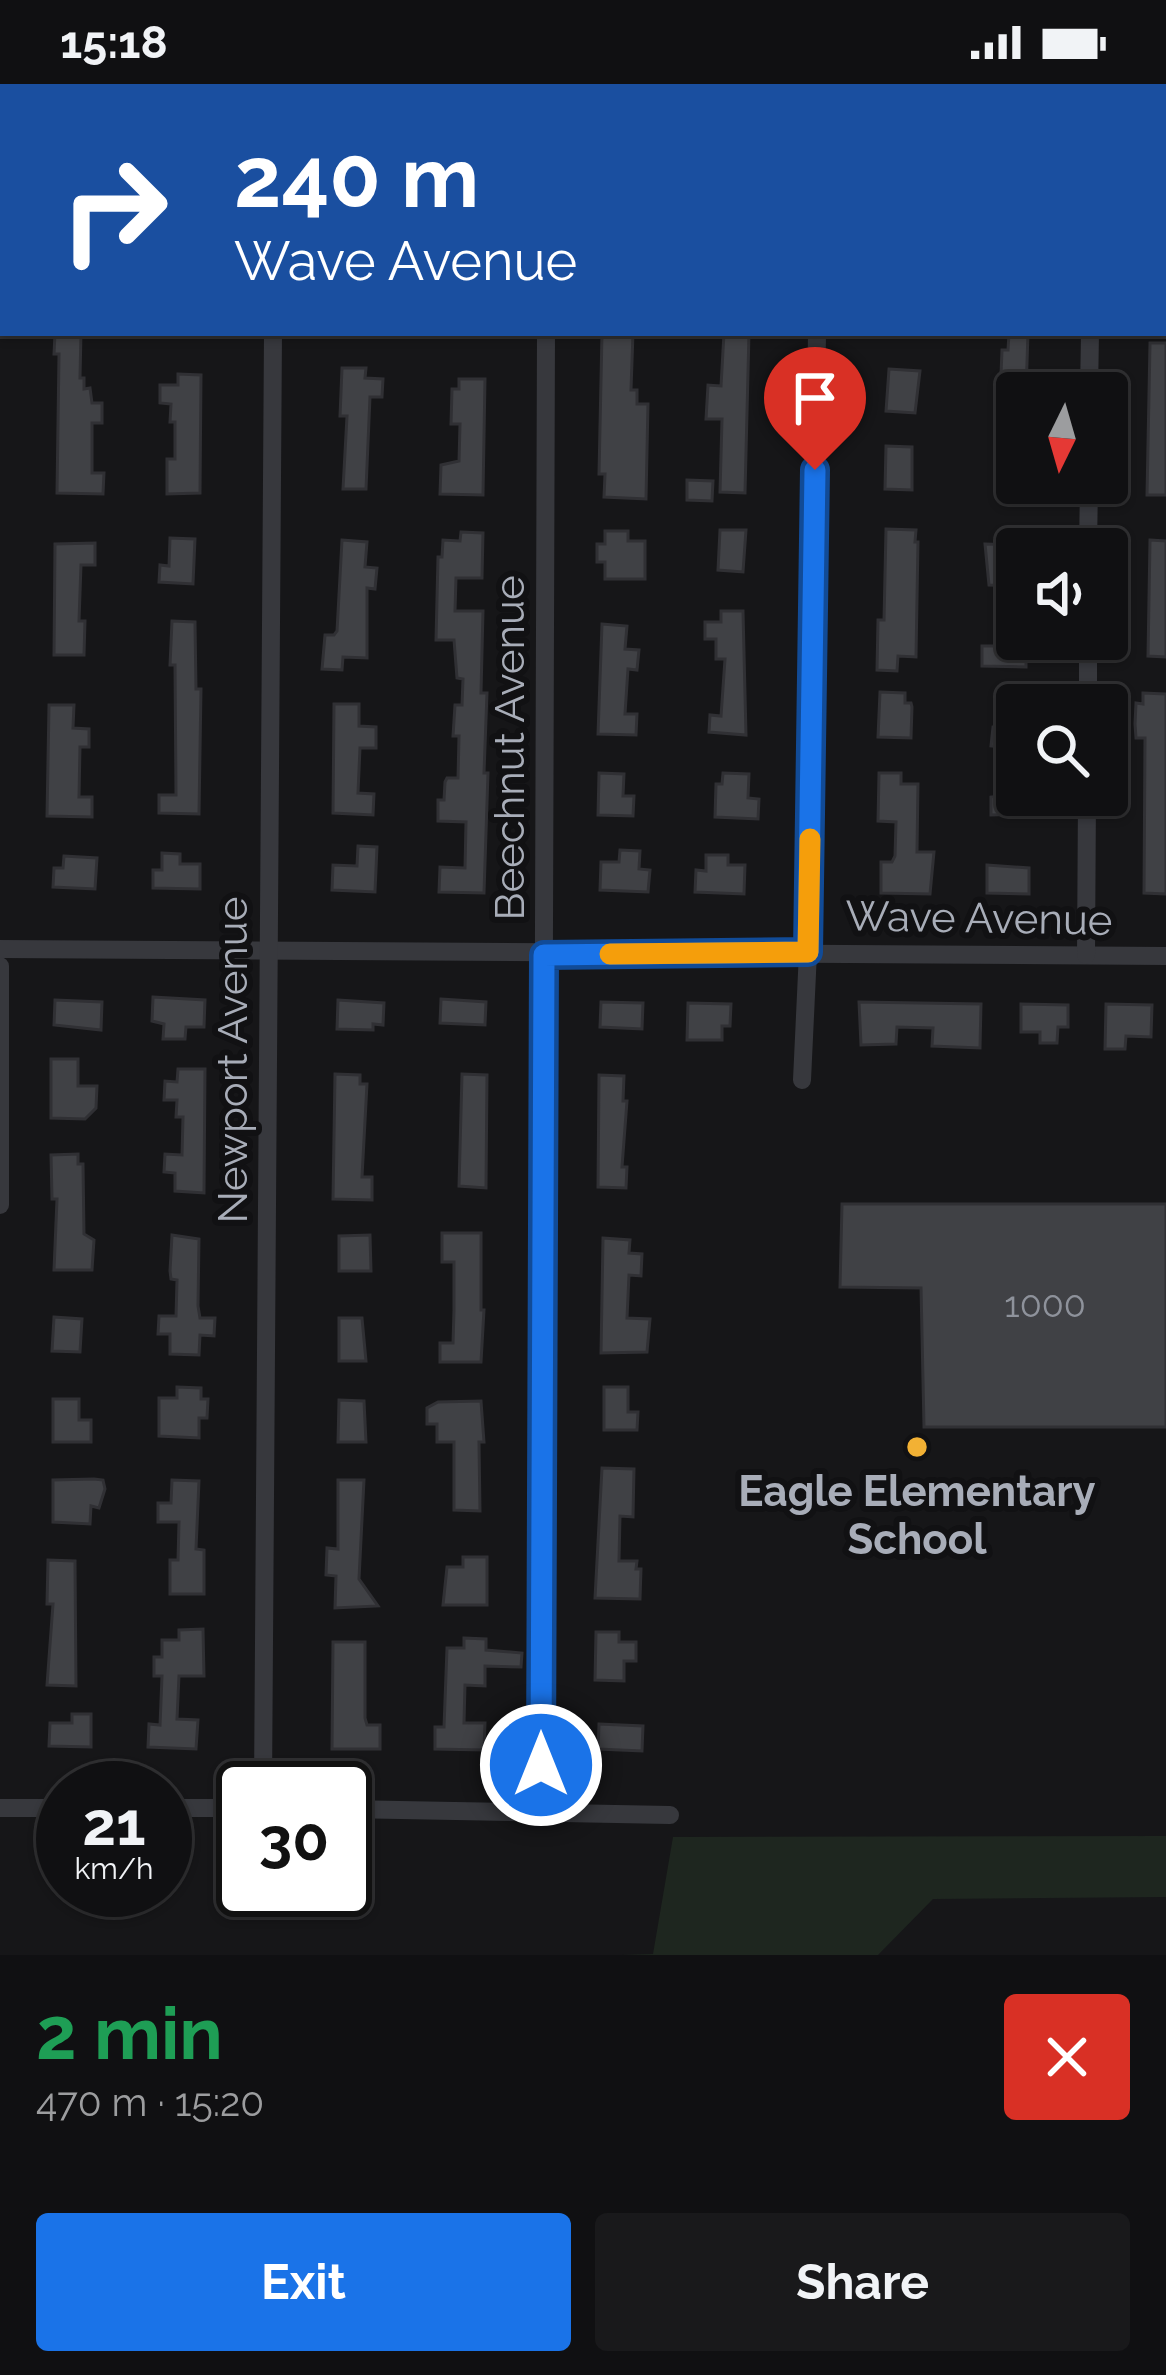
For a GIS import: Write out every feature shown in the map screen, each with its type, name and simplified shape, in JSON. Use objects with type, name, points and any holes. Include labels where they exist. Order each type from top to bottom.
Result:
[{"type":"street","name":"Newport Avenue","points":[[262,1761],[273,336]]},
{"type":"street","name":"Beechnut Avenue","points":[[541,1810],[546,336]]},
{"type":"street","points":[[802,1080],[818,336]]},
{"type":"street","points":[[1089,372],[1090,336]]},
{"type":"street","points":[[1087,816],[1087,956]]},
{"type":"street","name":"Wave Avenue","points":[[0,949],[1166,956]]},
{"type":"street","points":[[0,966],[0,1204]]},
{"type":"street","points":[[0,1808],[36,1808]]},
{"type":"street","points":[[372,1809],[670,1815]]},
{"type":"shaded area","points":[[1166,1836],[1166,1897],[933,1899],[878,1955],[622,1955],[653,1954],[673,1837]]},
{"type":"building","points":[[55,336],[81,336],[80,378],[84,378],[84,389],[90,388],[92,403],[102,403],[102,423],[92,423],[92,473],[104,473],[103,494],[57,493],[59,354],[54,354]]},
{"type":"building","points":[[602,336],[633,336],[631,390],[637,390],[637,404],[648,404],[646,499],[604,497],[605,474],[599,474]]},
{"type":"building","points":[[724,336],[749,336],[745,493],[720,492],[722,419],[706,419],[708,385],[721,386]]},
{"type":"building","points":[[1009,336],[1028,336],[1027,372],[1001,372],[1002,350],[1008,350]]},
{"type":"building","points":[[1150,343],[1166,343],[1166,495],[1147,495]]},
{"type":"building","points":[[342,368],[366,368],[365,378],[383,379],[382,397],[370,397],[366,489],[343,489],[347,416],[340,416]]},
{"type":"building","points":[[889,369],[920,371],[915,413],[886,411]]},
{"type":"building","points":[[178,374],[201,375],[200,493],[167,494],[167,459],[175,459],[175,422],[170,422],[171,404],[160,403],[160,385],[178,385]]},
{"type":"building","points":[[459,379],[485,379],[483,495],[440,494],[441,465],[459,461],[460,424],[451,424],[452,389],[459,389]]},
{"type":"building","points":[[886,446],[912,447],[912,490],[885,489]]},
{"type":"building","points":[[687,480],[713,481],[712,501],[687,500]]},
{"type":"building","points":[[886,529],[916,530],[918,542],[916,657],[898,656],[897,671],[877,670],[878,620],[884,620]]},
{"type":"building","points":[[720,530],[746,530],[743,572],[718,570]]},
{"type":"building","points":[[605,531],[628,531],[628,541],[645,541],[645,579],[605,579],[605,562],[597,562],[597,544],[605,544]]},
{"type":"building","points":[[461,532],[483,533],[482,578],[456,578],[455,611],[483,611],[481,693],[487,693],[484,773],[488,773],[484,893],[439,892],[440,867],[465,868],[466,822],[438,821],[438,800],[444,800],[445,782],[458,778],[459,736],[453,736],[463,679],[457,678],[454,640],[436,640],[438,557],[442,557],[443,540],[460,541]]},
{"type":"building","points":[[170,538],[195,539],[193,584],[159,582],[160,565],[169,566]]},
{"type":"building","points":[[342,540],[367,542],[365,567],[377,568],[375,589],[367,588],[367,658],[343,657],[342,670],[322,669],[325,635],[337,631]]},
{"type":"building","points":[[1150,540],[1166,541],[1166,657],[1148,656]]},
{"type":"building","points":[[95,543],[95,565],[81,565],[79,621],[85,621],[84,655],[54,655],[55,544]]},
{"type":"building","points":[[985,544],[996,544],[996,585],[989,585]]},
{"type":"building","points":[[721,611],[743,611],[746,735],[709,732],[710,715],[721,716],[725,659],[716,659],[716,639],[705,639],[705,622],[721,622]]},
{"type":"building","points":[[172,621],[195,622],[196,689],[201,689],[199,814],[159,813],[159,795],[176,795]]},
{"type":"building","points":[[602,624],[627,626],[625,649],[639,650],[637,670],[628,669],[625,714],[637,714],[636,735],[598,734]]},
{"type":"building","points":[[982,646],[996,646],[996,660],[1026,660],[1026,667],[982,666]]},
{"type":"building","points":[[880,692],[905,693],[905,703],[912,707],[911,738],[878,737]]},
{"type":"building","points":[[1143,693],[1166,694],[1166,894],[1144,893],[1145,738],[1136,738],[1135,724],[1136,703],[1143,704]]},
{"type":"building","points":[[334,704],[359,704],[359,726],[376,727],[376,748],[360,748],[358,793],[374,794],[373,815],[333,813]]},
{"type":"building","points":[[49,705],[74,705],[73,728],[89,729],[89,747],[80,747],[79,797],[92,797],[92,817],[47,816]]},
{"type":"building","points":[[599,773],[624,774],[623,796],[634,796],[633,816],[598,815]]},
{"type":"building","points":[[723,773],[749,774],[748,798],[759,799],[758,819],[715,817],[716,784],[722,784]]},
{"type":"building","points":[[879,773],[901,773],[901,784],[918,784],[917,852],[934,852],[930,894],[881,893],[881,862],[892,862],[895,856],[896,822],[878,821]]},
{"type":"building","points":[[996,796],[996,815],[991,815],[991,797]]},
{"type":"building","points":[[358,846],[377,847],[375,892],[332,890],[333,865],[357,866]]},
{"type":"building","points":[[620,850],[640,851],[639,869],[650,870],[648,892],[600,890],[601,862],[619,862]]},
{"type":"building","points":[[162,853],[180,854],[180,864],[200,864],[200,889],[153,888],[153,870],[162,870]]},
{"type":"building","points":[[706,855],[728,855],[728,865],[745,865],[744,894],[695,892],[696,870],[706,871]]},
{"type":"building","points":[[64,856],[97,858],[95,889],[53,887],[54,868],[63,868]]},
{"type":"building","points":[[987,865],[1029,868],[1029,894],[987,893]]},
{"type":"building","points":[[153,997],[205,1000],[204,1027],[186,1027],[185,1039],[163,1039],[164,1024],[152,1021]]},
{"type":"building","points":[[441,999],[486,1002],[485,1025],[440,1023]]},
{"type":"building","points":[[55,1000],[102,1002],[101,1030],[54,1025]]},
{"type":"building","points":[[338,1000],[384,1003],[383,1025],[373,1024],[373,1030],[337,1029]]},
{"type":"building","points":[[601,1002],[643,1003],[642,1029],[600,1027]]},
{"type":"building","points":[[859,1002],[981,1004],[980,1048],[932,1046],[933,1028],[897,1027],[896,1044],[861,1045]]},
{"type":"building","points":[[688,1003],[731,1004],[730,1026],[722,1026],[722,1040],[687,1040]]},
{"type":"building","points":[[1021,1004],[1068,1005],[1068,1027],[1058,1027],[1057,1043],[1040,1043],[1040,1032],[1021,1032]]},
{"type":"building","points":[[1106,1004],[1152,1005],[1151,1037],[1126,1036],[1125,1049],[1105,1049]]},
{"type":"building","points":[[51,1059],[78,1059],[78,1086],[97,1086],[96,1108],[85,1119],[51,1118]]},
{"type":"building","points":[[178,1069],[205,1069],[204,1193],[175,1191],[175,1173],[164,1172],[165,1154],[182,1155],[183,1117],[176,1117],[177,1100],[164,1100],[165,1081],[177,1082]]},
{"type":"building","points":[[335,1074],[360,1075],[360,1084],[367,1084],[362,1177],[372,1177],[372,1200],[333,1199]]},
{"type":"building","points":[[462,1074],[487,1075],[486,1188],[459,1186]]},
{"type":"building","points":[[599,1075],[624,1076],[622,1167],[627,1167],[626,1188],[598,1187]]},
{"type":"building","points":[[78,1154],[78,1164],[83,1164],[84,1234],[94,1240],[92,1270],[54,1270],[57,1199],[52,1199],[51,1155]]},
{"type":"building","points":[[842,1204],[1166,1204],[1166,1427],[924,1427],[921,1288],[840,1287]]},
{"type":"building","points":[[442,1233],[481,1233],[481,1362],[440,1362],[440,1343],[453,1343],[454,1310],[454,1262],[442,1262]]},
{"type":"building","points":[[172,1235],[199,1239],[200,1318],[215,1318],[214,1336],[200,1335],[199,1355],[170,1354],[170,1334],[158,1334],[159,1316],[176,1316],[177,1280],[171,1279],[170,1271]]},
{"type":"building","points":[[370,1235],[371,1271],[339,1271],[339,1236]]},
{"type":"building","points":[[603,1238],[630,1240],[629,1253],[642,1254],[641,1276],[629,1275],[627,1318],[650,1319],[647,1352],[601,1353]]},
{"type":"building","points":[[54,1317],[82,1319],[80,1352],[52,1351]]},
{"type":"building","points":[[339,1318],[362,1318],[366,1361],[339,1361]]},
{"type":"building","points":[[177,1387],[201,1388],[201,1399],[208,1399],[207,1418],[199,1418],[199,1438],[159,1436],[159,1398],[177,1398]]},
{"type":"building","points":[[604,1387],[628,1387],[628,1412],[638,1412],[637,1430],[604,1430]]},
{"type":"building","points":[[53,1399],[79,1399],[79,1420],[91,1420],[91,1442],[53,1442]]},
{"type":"building","points":[[339,1400],[364,1401],[366,1442],[338,1442]]},
{"type":"building","points":[[481,1401],[480,1511],[454,1510],[454,1442],[437,1442],[437,1424],[427,1424],[427,1408],[438,1402]]},
{"type":"building","points":[[602,1468],[634,1469],[633,1517],[620,1516],[619,1561],[637,1561],[640,1599],[595,1598]]},
{"type":"building","points":[[53,1480],[103,1480],[105,1489],[99,1508],[91,1506],[90,1524],[53,1522]]},
{"type":"building","points":[[172,1480],[199,1481],[196,1549],[204,1550],[204,1594],[170,1594],[170,1560],[178,1560],[179,1522],[158,1522],[158,1503],[171,1503]]},
{"type":"building","points":[[338,1480],[364,1480],[359,1579],[378,1606],[335,1608],[336,1576],[326,1575],[327,1548],[338,1549]]},
{"type":"building","points":[[463,1557],[487,1557],[487,1605],[443,1605],[447,1567],[463,1567]]},
{"type":"building","points":[[48,1560],[75,1561],[76,1686],[47,1685],[53,1604],[47,1604]]},
{"type":"building","points":[[203,1629],[204,1676],[179,1676],[177,1719],[198,1720],[196,1749],[148,1747],[149,1724],[160,1725],[162,1676],[154,1676],[154,1657],[162,1657],[162,1640],[179,1640],[179,1630]]},
{"type":"building","points":[[596,1632],[619,1632],[619,1642],[636,1642],[636,1661],[624,1661],[624,1681],[595,1680]]},
{"type":"building","points":[[464,1638],[486,1639],[486,1650],[522,1653],[521,1667],[485,1666],[485,1686],[465,1685],[464,1723],[485,1723],[484,1750],[435,1749],[435,1727],[444,1727],[447,1648],[464,1648]]},
{"type":"building","points":[[333,1642],[365,1642],[365,1718],[367,1725],[380,1725],[380,1749],[332,1749]]},
{"type":"building","points":[[72,1714],[91,1714],[91,1747],[49,1746],[50,1723],[72,1723]]},
{"type":"building","points":[[599,1724],[643,1726],[642,1751],[598,1749]]},
{"type":"slow traffic","points":[[610,954],[808,952],[810,839]]},
{"type":"place","name":"Eagle Elementary School","points":[[917,1447]]},
{"type":"route","points":[[541,1765],[544,955],[808,952],[815,470]]}]
